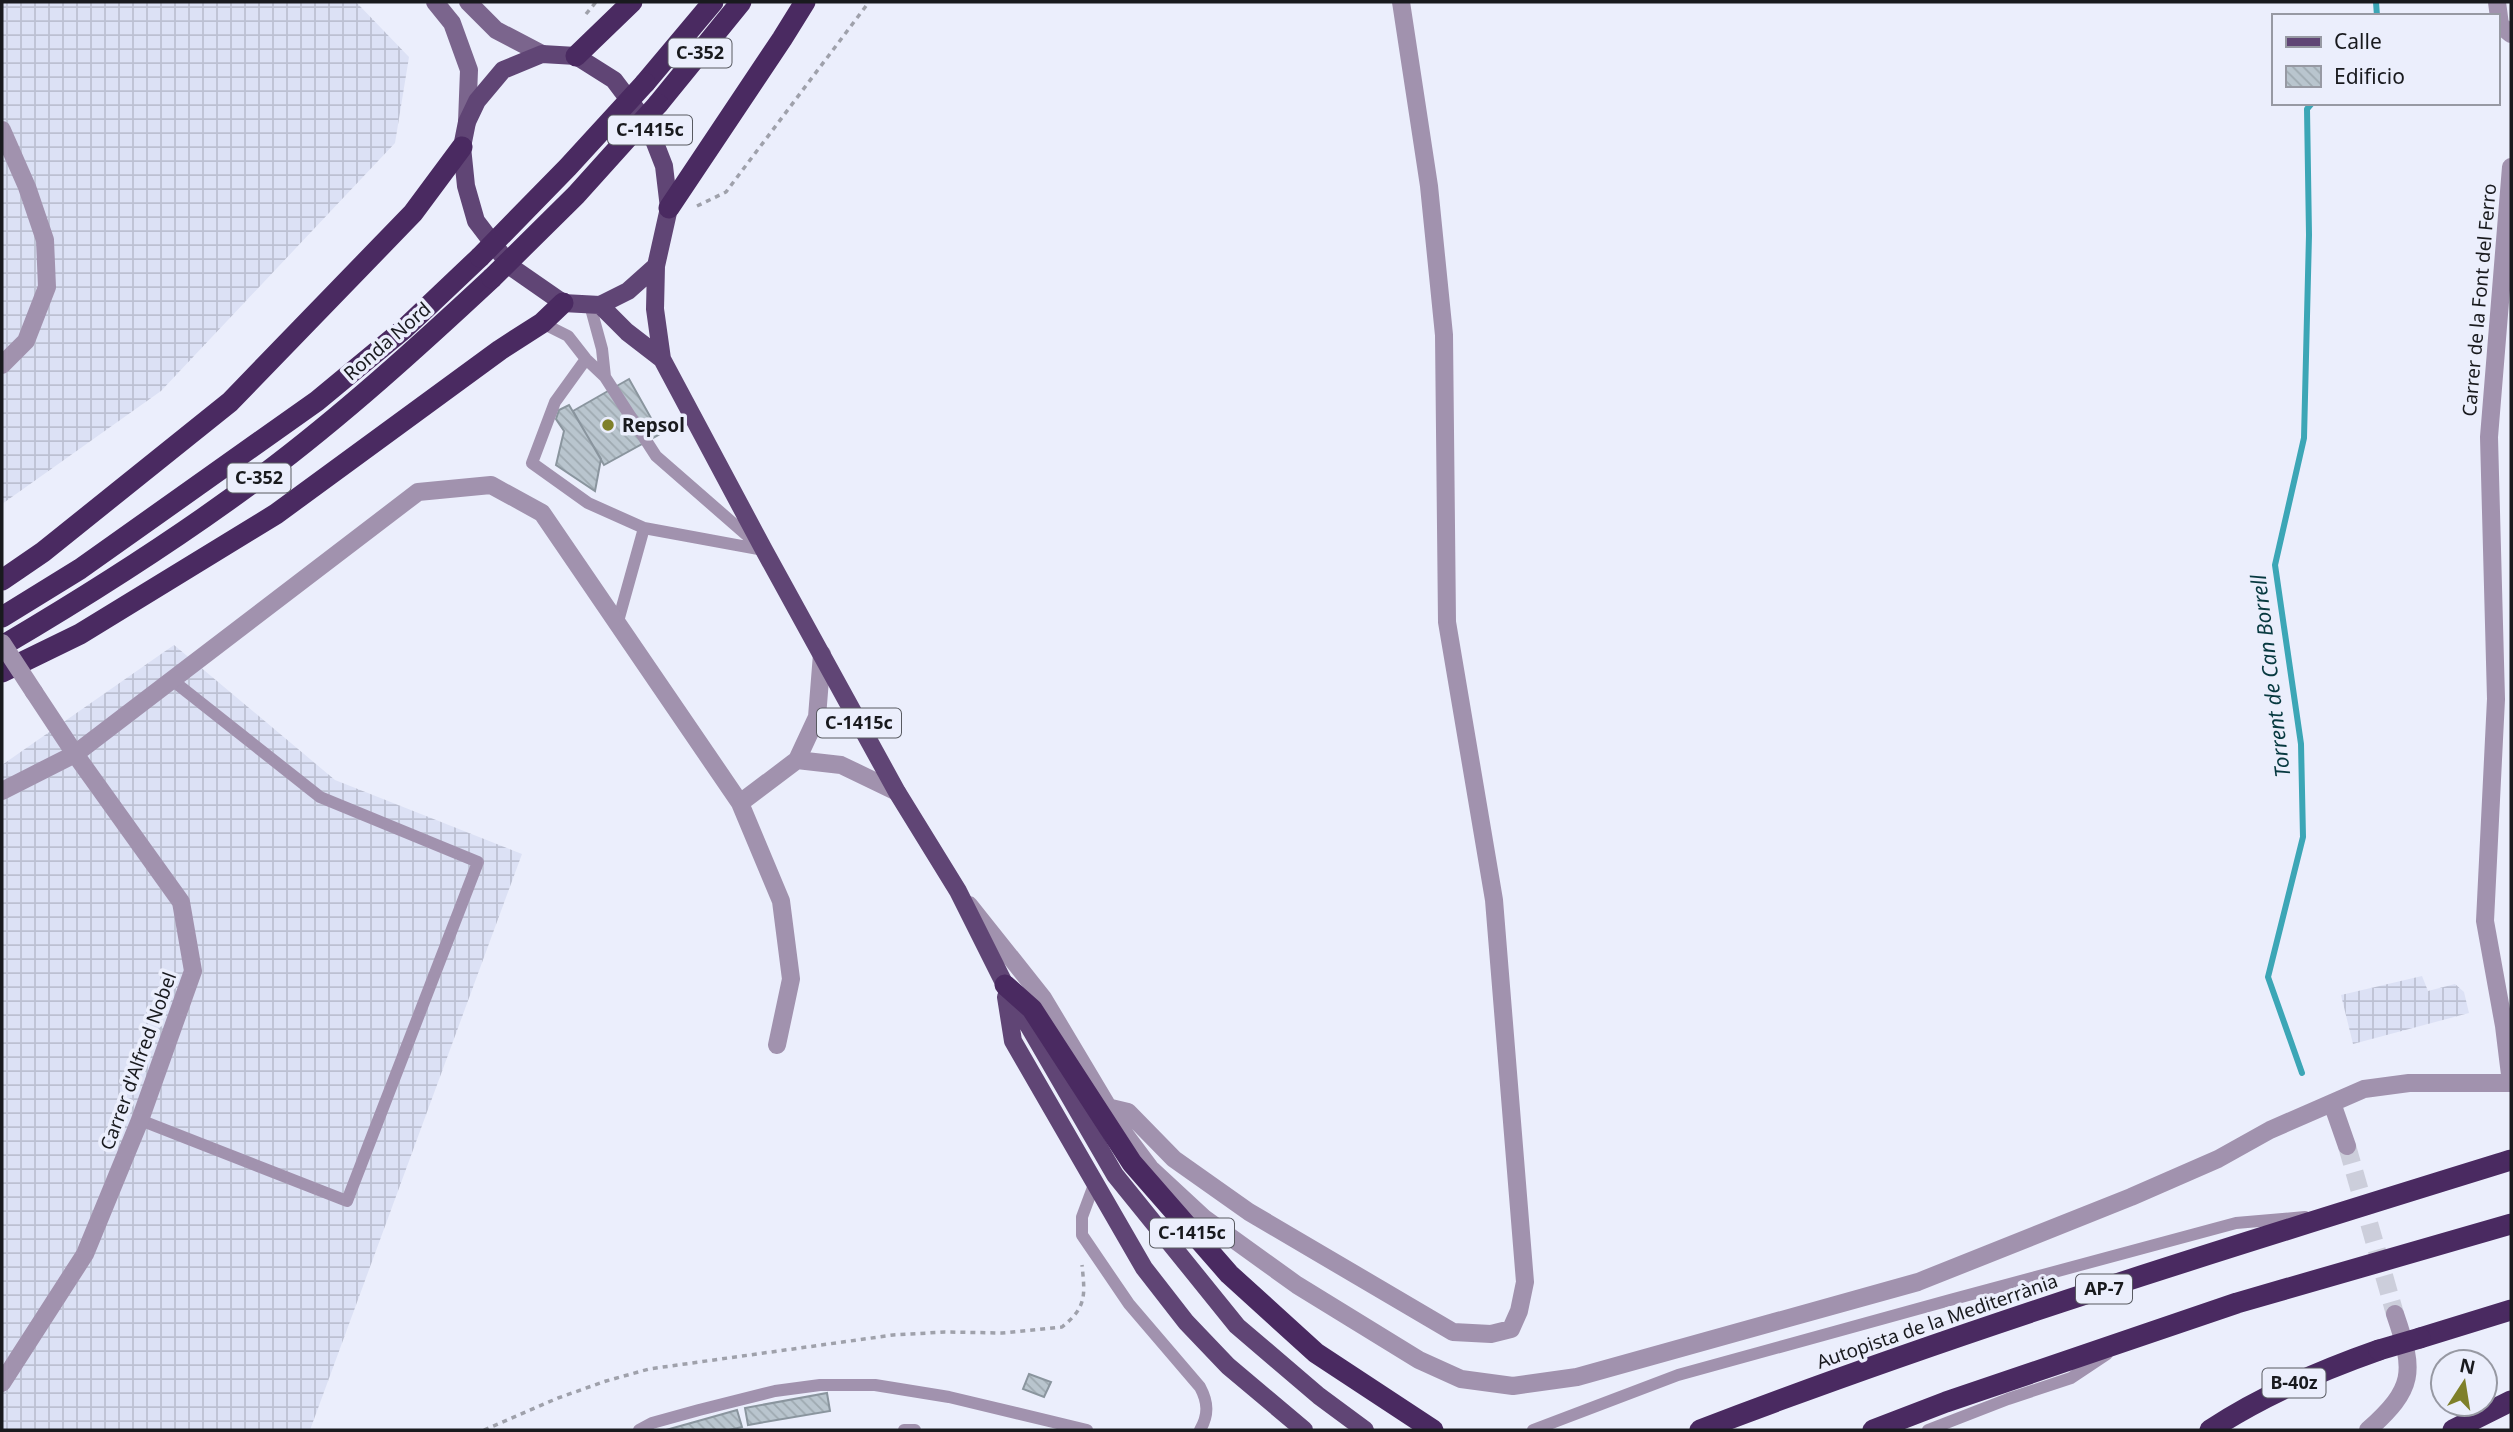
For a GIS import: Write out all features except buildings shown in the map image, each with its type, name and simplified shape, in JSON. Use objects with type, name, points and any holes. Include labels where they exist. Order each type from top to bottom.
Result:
[{"type":"highway","points":[[576,56],[632,2]]},
{"type":"highway","name":"Ronda Nord","points":[[2,617],[80,569],[317,401],[404,329],[480,257],[568,167],[645,83],[713,2]]},
{"type":"highway","name":"Ronda Nord","points":[[2,644],[150,555],[265,474],[416,348],[576,195],[658,104],[741,2]]},
{"type":"highway","points":[[667,214],[805,2]]},
{"type":"highway","points":[[2,580],[43,552],[230,402],[413,214],[462,147]]},
{"type":"highway","points":[[2,672],[80,634],[276,514],[500,350],[542,323],[563,303]]},
{"type":"highway","name":"C-1415c","points":[[1004,985],[1032,1009],[1132,1163],[1228,1274],[1316,1353],[1433,1430]]},
{"type":"highway","name":"Autopista de la Mediterrània","points":[[1700,1430],[1900,1356],[2511,1160]]},
{"type":"highway","points":[[1873,1430],[1945,1402],[2237,1303],[2511,1224]]},
{"type":"highway","name":"B-40z","points":[[2212,1429],[2277,1391],[2327,1368],[2511,1310]]},
{"type":"highway","points":[[2453,1430],[2511,1401]]},
{"type":"main road","name":"C-1415c","points":[[563,303],[511,267],[476,221],[466,186],[462,147],[467,122],[477,101],[503,70],[542,54],[576,56],[614,80],[648,125],[664,166],[667,214],[656,266],[655,309],[662,359],[897,792],[958,891],[1004,985],[1115,1175],[1237,1326],[1319,1396],[1364,1430]]},
{"type":"main road","points":[[563,303],[595,305],[628,291],[656,266]]},
{"type":"main road","name":"C-1415c","points":[[595,305],[662,359]]},
{"type":"main road","name":"C-1415c","points":[[1004,985],[1013,1041],[1144,1268],[1186,1322],[1228,1366],[1304,1430]]},
{"type":"street","name":"C-1415c","points":[[435,2],[452,23],[469,71],[467,122]]},
{"type":"street","name":"C-1415c","points":[[468,2],[496,30],[542,54]]},
{"type":"street","points":[[1107,1107],[1128,1112],[1174,1159],[1249,1212],[1453,1332],[1491,1334],[1511,1329],[1519,1311],[1525,1282],[1494,900],[1447,622],[1444,335],[1429,186],[1401,2]]},
{"type":"street","points":[[2499,17],[2500,25],[2511,34]]},
{"type":"street","points":[[2,130],[27,187],[45,240],[47,287],[26,341],[2,365]]},
{"type":"street","name":"Carrer de la Font del Ferro","points":[[2511,167],[2489,437],[2496,699],[2485,921],[2504,1026],[2511,1083]]},
{"type":"street","points":[[2,791],[75,754],[418,492],[491,485],[542,513],[740,803],[781,901],[791,979],[777,1045]]},
{"type":"street","name":"Carrer d'Alfred Nobel","points":[[2,644],[75,754],[181,902],[193,971],[140,1121],[85,1254],[2,1383]]},
{"type":"street","points":[[740,803],[797,760],[817,717],[822,654]]},
{"type":"street","points":[[797,760],[841,765],[897,792]]},
{"type":"street","points":[[958,891],[1044,998],[1123,1132],[1150,1167],[1204,1218],[1297,1285],[1419,1360],[1461,1379],[1513,1386],[1577,1377],[1918,1282],[2131,1197],[2218,1159],[2270,1130],[2364,1089],[2409,1083],[2511,1083]]},
{"type":"street","points":[[2332,1103],[2347,1146]]},
{"type":"street","points":[[2360,1430],[2374,1424],[2394,1406],[2402,1394],[2409,1367],[2407,1348],[2395,1314]]},
{"type":"lane","points":[[595,305],[605,377]]},
{"type":"lane","points":[[542,323],[568,335],[586,359],[605,377],[656,456],[764,550]]},
{"type":"lane","points":[[586,359],[555,402],[532,463],[588,503],[644,528],[764,550]]},
{"type":"lane","points":[[617,625],[644,528]]},
{"type":"lane","points":[[140,1121],[347,1200],[478,862],[320,797],[172,680]]},
{"type":"lane","points":[[1095,1182],[1082,1217],[1082,1235],[1129,1304],[1205,1395],[1207,1416],[1200,1430]]},
{"type":"lane","points":[[1533,1430],[1678,1375],[2236,1223],[2340,1213]]},
{"type":"lane","points":[[1928,1430],[2071,1378],[2130,1340]]},
{"type":"lane","points":[[639,1430],[652,1423],[775,1391],[820,1385],[874,1385],[949,1397],[1087,1430]]},
{"type":"lane","points":[[904,1430],[915,1430]]},
{"type":"path","points":[[667,214],[726,192],[869,2]]},
{"type":"path","points":[[485,1430],[558,1398],[649,1369],[893,1335],[1002,1333],[1062,1327],[1081,1308],[1085,1295],[1081,1262],[1082,1235]]},
{"type":"shaded area","points":[[2,2],[356,2],[409,57],[395,143],[161,391],[2,504]]},
{"type":"shaded area","points":[[174,645],[335,780],[522,854],[310,1430],[2,1430],[2,765]]},
{"type":"shaded area","points":[[2422,976],[2428,991],[2455,984],[2464,992],[2469,1013],[2353,1044],[2341,995]]},
{"type":"waterway","name":"Torrent de Can Borrell","points":[[2376,2],[2377,14]]},
{"type":"waterway","name":"Torrent de Can Borrell","points":[[2302,1073],[2268,977],[2303,837],[2301,744],[2275,565],[2304,438],[2309,235],[2307,109],[2310,105]]},
{"type":"tunnel","points":[[2347,1146],[2395,1314]]},
{"type":"place","name":"Repsol","points":[[608,425]]}]
